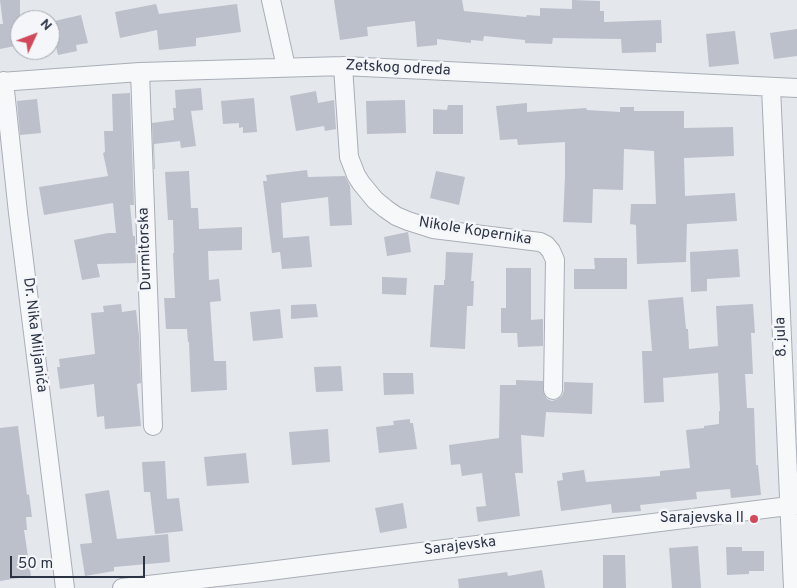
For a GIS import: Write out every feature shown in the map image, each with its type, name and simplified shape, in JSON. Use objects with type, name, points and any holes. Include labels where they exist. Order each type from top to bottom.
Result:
[{"type":"street","points":[[271,0],[286,67]]},
{"type":"street","name":"Zetskog odreda","points":[[2,81],[140,72],[343,66],[797,88]]},
{"type":"street","name":"Nikole Kopernika","points":[[343,66],[349,157],[356,175],[375,200],[396,216],[433,229],[540,242],[551,250],[555,260],[553,390]]},
{"type":"street","name":"Durmitorska","points":[[140,72],[153,426]]},
{"type":"street","name":"Dr. Nika Miljanića","points":[[2,81],[65,588]]},
{"type":"street","name":"8. jula","points":[[771,87],[793,505],[793,588]]},
{"type":"street","name":"Sarajevska","points":[[122,588],[793,505]]},
{"type":"building","points":[[0,0],[20,0],[20,10],[10,10],[10,47],[0,49],[0,24],[3,24]]},
{"type":"building","points":[[334,0],[462,0],[464,11],[526,17],[527,15],[540,16],[540,8],[572,9],[572,0],[600,1],[600,11],[604,11],[604,22],[661,20],[662,43],[656,43],[656,52],[622,53],[621,39],[553,38],[552,44],[525,43],[525,40],[484,36],[483,41],[471,40],[471,43],[437,39],[437,45],[417,47],[415,21],[367,27],[368,36],[340,40]]},
{"type":"building","points":[[156,4],[159,14],[237,4],[241,32],[196,38],[196,46],[159,50],[157,30],[120,38],[115,12]]},
{"type":"building","points":[[81,15],[88,43],[76,45],[77,51],[60,55],[60,20]]},
{"type":"building","points":[[797,29],[797,56],[774,59],[770,33]]},
{"type":"building","points":[[735,31],[739,64],[709,67],[706,34]]},
{"type":"building","points":[[201,88],[203,110],[191,111],[196,146],[181,148],[180,141],[154,144],[154,169],[152,123],[174,120],[173,108],[176,108],[175,90]]},
{"type":"building","points":[[316,91],[318,103],[334,100],[336,129],[325,131],[324,126],[296,131],[290,96]]},
{"type":"building","points":[[130,93],[134,205],[130,205],[133,236],[135,236],[136,263],[97,264],[100,277],[82,280],[74,240],[116,233],[113,203],[44,215],[39,187],[108,176],[103,153],[105,152],[104,131],[113,131],[112,94]]},
{"type":"building","points":[[254,98],[257,132],[243,133],[243,127],[239,128],[239,123],[223,124],[221,101]]},
{"type":"building","points":[[37,99],[41,133],[20,135],[17,101]]},
{"type":"building","points":[[405,100],[406,133],[367,134],[366,101]]},
{"type":"building","points":[[527,103],[527,112],[586,108],[587,110],[620,112],[620,107],[634,107],[634,111],[684,111],[684,128],[733,127],[734,156],[684,158],[685,196],[735,193],[737,221],[687,224],[686,262],[637,264],[636,225],[630,224],[631,204],[656,204],[654,151],[624,149],[623,190],[593,189],[592,223],[563,222],[565,142],[518,145],[517,139],[500,140],[496,106]]},
{"type":"building","points":[[448,105],[463,105],[463,134],[433,134],[433,109],[447,110]]},
{"type":"building","points":[[307,170],[308,177],[345,176],[350,186],[352,225],[330,226],[328,197],[281,203],[283,238],[309,236],[312,267],[282,269],[280,252],[272,253],[263,181],[267,181],[266,175]]},
{"type":"building","points":[[189,171],[191,208],[198,208],[199,229],[242,227],[242,250],[208,251],[209,280],[219,279],[221,301],[210,302],[214,361],[226,361],[227,390],[191,392],[187,329],[166,329],[164,298],[175,298],[173,220],[168,220],[165,172]]},
{"type":"building","points":[[436,171],[465,177],[459,205],[430,198]]},
{"type":"building","points":[[408,232],[411,252],[387,256],[384,237]]},
{"type":"building","points":[[738,249],[740,277],[707,279],[707,291],[691,292],[690,252]]},
{"type":"building","points":[[446,252],[473,253],[471,281],[474,281],[473,306],[467,306],[465,349],[430,347],[434,285],[444,285]]},
{"type":"building","points":[[594,258],[627,258],[627,289],[574,289],[574,269],[595,269]]},
{"type":"building","points":[[506,268],[531,268],[531,320],[543,319],[543,346],[518,347],[517,333],[501,333],[501,308],[506,308]]},
{"type":"building","points":[[382,277],[407,278],[406,295],[382,294]]},
{"type":"building","points":[[683,297],[689,349],[718,346],[716,306],[753,304],[755,333],[751,333],[753,374],[745,374],[747,408],[754,408],[756,465],[758,465],[761,495],[731,498],[730,489],[696,492],[697,499],[640,505],[641,511],[612,513],[611,504],[561,511],[557,481],[563,480],[562,473],[584,470],[586,482],[660,476],[660,471],[690,468],[686,430],[719,424],[718,373],[663,378],[664,402],[644,403],[642,351],[652,351],[648,300]]},
{"type":"building","points":[[121,304],[122,312],[136,310],[141,383],[137,384],[141,426],[105,429],[104,416],[97,417],[94,384],[60,389],[57,367],[60,367],[59,359],[95,354],[91,313],[104,312],[103,306]]},
{"type":"building","points":[[316,304],[318,317],[291,319],[291,305]]},
{"type":"building","points":[[280,309],[283,338],[253,341],[250,312]]},
{"type":"building","points":[[341,366],[343,391],[316,392],[314,367]]},
{"type":"building","points":[[383,373],[413,373],[414,394],[384,395]]},
{"type":"building","points":[[516,380],[543,381],[544,395],[552,401],[562,396],[564,382],[593,383],[592,414],[546,412],[544,437],[521,435],[523,473],[515,473],[520,516],[478,522],[476,507],[486,506],[482,473],[462,476],[460,464],[451,465],[449,445],[499,438],[500,385],[516,385]]},
{"type":"building","points":[[410,419],[410,423],[413,423],[417,449],[379,453],[376,427],[394,425],[393,421]]},
{"type":"building","points":[[18,426],[27,495],[29,494],[32,517],[26,517],[27,530],[24,530],[31,576],[0,581],[0,428]]},
{"type":"building","points":[[328,429],[330,462],[292,465],[289,432]]},
{"type":"building","points":[[246,453],[249,483],[207,486],[204,457]]},
{"type":"building","points":[[165,461],[167,499],[179,498],[183,531],[155,534],[150,492],[144,492],[142,462]]},
{"type":"building","points":[[109,490],[117,539],[168,534],[170,562],[114,567],[114,571],[85,576],[80,544],[92,543],[85,494]]},
{"type":"building","points":[[403,503],[407,528],[380,533],[375,508]]},
{"type":"building","points":[[698,546],[701,588],[672,588],[669,548]]},
{"type":"building","points":[[726,547],[742,547],[742,551],[764,551],[764,571],[749,571],[749,574],[727,575]]},
{"type":"building","points":[[603,555],[625,555],[626,588],[603,588]]},
{"type":"building","points":[[542,570],[545,588],[459,588],[458,579],[507,572],[508,576]]},
{"type":"place","name":"Sarajevska II","points":[[754,519]]}]
